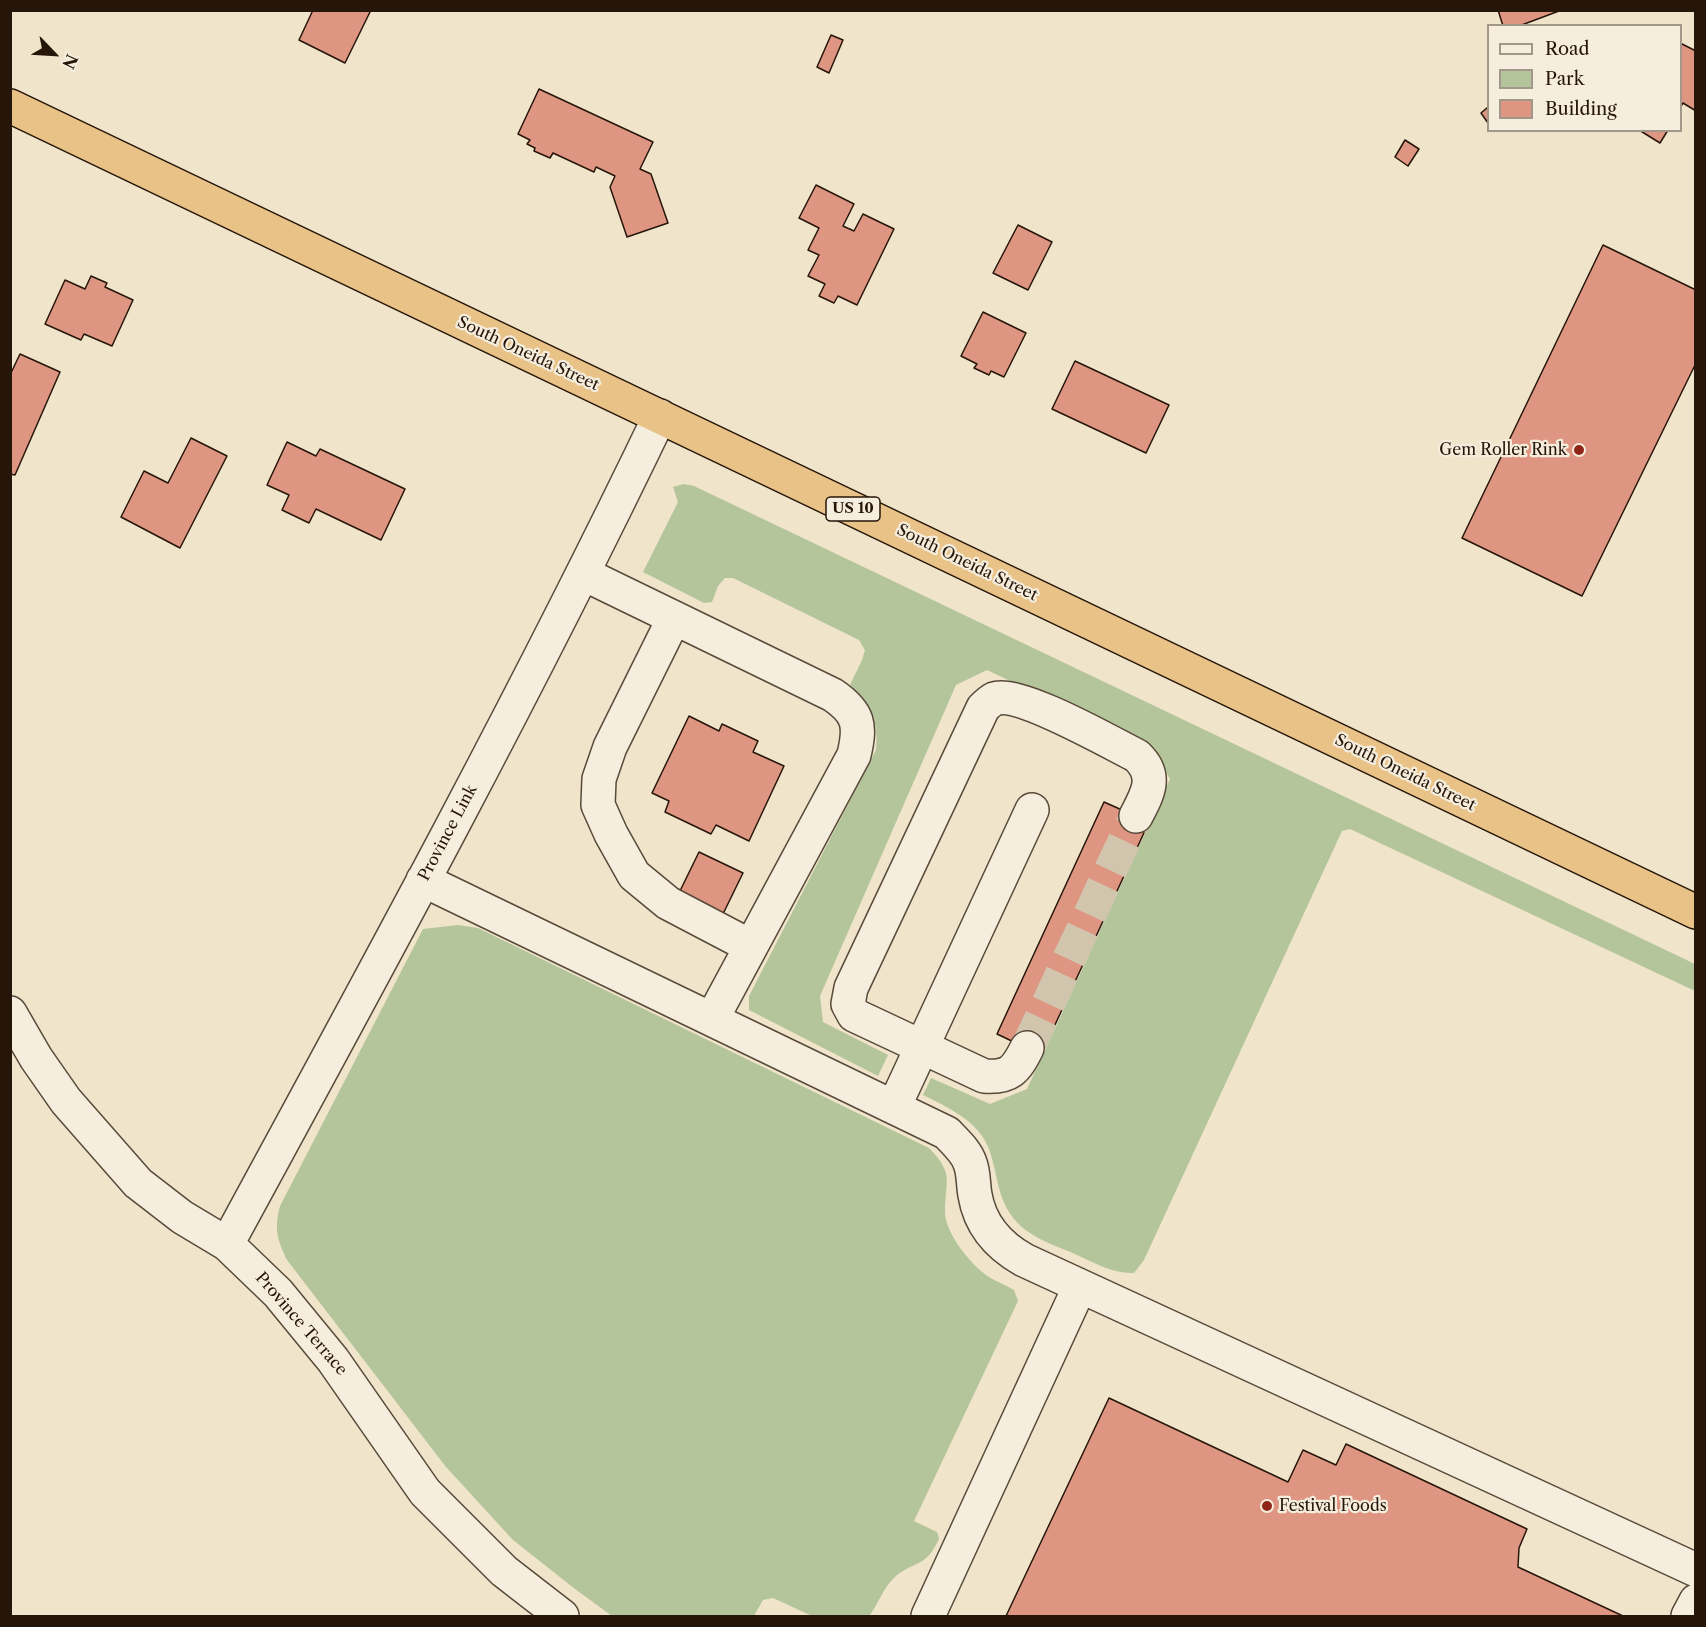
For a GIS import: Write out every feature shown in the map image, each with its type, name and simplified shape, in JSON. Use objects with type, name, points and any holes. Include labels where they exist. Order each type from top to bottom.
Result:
[{"type":"highway","name":"South Oneida Street","points":[[10,106],[1695,912]]},
{"type":"street","name":"Province Link","points":[[227,1244],[423,880],[584,574],[660,416]]},
{"type":"street","points":[[584,574],[833,695],[846,704],[857,719],[858,737],[854,755],[712,1019]]},
{"type":"street","points":[[674,618],[610,747],[599,779],[598,806],[634,875],[668,903],[750,946]]},
{"type":"street","points":[[1027,1048],[1019,1063],[1010,1073],[999,1077],[984,1076],[854,1014],[848,1004],[850,988],[983,708],[994,699],[1030,703],[1137,756],[1147,765],[1150,777],[1147,795],[1136,816]]},
{"type":"street","points":[[894,1107],[1032,810]]},
{"type":"street","points":[[423,880],[947,1133],[961,1147],[970,1163],[975,1198],[983,1221],[1008,1251],[1695,1570]]},
{"type":"street","name":"Province Terrace","points":[[10,1013],[36,1058],[66,1101],[138,1183],[182,1217],[227,1244],[278,1293],[333,1360],[425,1492],[504,1571],[562,1617]]},
{"type":"street","points":[[928,1617],[1080,1286]]},
{"type":"street","points":[[1688,1617],[1695,1601]]},
{"type":"green space","points":[[684,484],[694,486],[1695,964],[1695,991],[1350,829],[1342,831],[1144,1260],[1134,1273],[1119,1272],[1038,1238],[1017,1222],[1004,1203],[993,1160],[978,1130],[961,1116],[923,1095],[931,1078],[990,1104],[1027,1089],[1170,779],[1151,748],[987,670],[956,685],[820,996],[823,1022],[888,1055],[878,1076],[749,1010],[749,996],[876,750],[876,730],[868,707],[850,685],[865,650],[859,640],[733,578],[725,578],[718,586],[712,602],[704,603],[643,572],[678,502],[673,487]]},
{"type":"green space","points":[[458,925],[478,928],[929,1148],[942,1165],[947,1178],[946,1221],[955,1239],[967,1257],[982,1272],[1014,1290],[1018,1301],[914,1521],[937,1532],[939,1539],[929,1556],[900,1573],[890,1582],[870,1615],[812,1616],[773,1598],[763,1600],[754,1616],[612,1616],[513,1540],[446,1467],[287,1260],[278,1234],[277,1221],[280,1206],[423,929]]},
{"type":"building","points":[[313,10],[371,10],[345,63],[299,40]]},
{"type":"building","points":[[1498,10],[1559,11],[1524,24],[1502,24]]},
{"type":"building","points":[[831,35],[843,40],[829,73],[817,67]]},
{"type":"building","points":[[1682,44],[1696,51],[1696,111],[1683,103],[1682,105]]},
{"type":"building","points":[[539,89],[653,142],[640,169],[651,174],[668,223],[627,237],[610,187],[615,176],[596,167],[594,172],[553,153],[550,158],[534,151],[535,148],[527,144],[530,140],[518,134]]},
{"type":"building","points":[[1487,108],[1487,122],[1481,113]]},
{"type":"building","points":[[1642,132],[1667,132],[1660,143]]},
{"type":"building","points":[[1405,140],[1419,149],[1408,166],[1395,157]]},
{"type":"building","points":[[816,185],[854,204],[843,226],[854,231],[863,214],[894,229],[857,305],[838,296],[834,303],[819,296],[825,284],[808,276],[819,255],[808,250],[819,228],[799,218]]},
{"type":"building","points":[[1018,225],[1052,242],[1028,290],[993,273]]},
{"type":"building","name":"Gem Roller Rink","points":[[1603,245],[1696,290],[1696,363],[1582,596],[1462,538]]},
{"type":"building","points":[[91,276],[107,283],[105,287],[133,300],[112,346],[84,334],[81,340],[45,324],[65,280],[85,289]]},
{"type":"building","points":[[983,312],[1026,333],[1004,377],[991,371],[989,375],[974,368],[977,364],[961,356]]},
{"type":"building","points":[[20,354],[60,372],[15,475],[10,474],[10,375]]},
{"type":"building","points":[[1075,361],[1169,405],[1146,453],[1052,409]]},
{"type":"building","points":[[191,438],[227,456],[180,548],[121,517],[144,471],[168,483]]},
{"type":"building","points":[[287,442],[316,456],[320,449],[405,489],[381,540],[316,509],[309,523],[282,510],[289,495],[267,485]]},
{"type":"building","points":[[689,716],[719,731],[722,724],[758,741],[753,752],[784,766],[749,841],[716,825],[711,834],[665,812],[669,801],[652,793]]},
{"type":"building","points":[[1104,802],[1149,822],[1041,1055],[997,1034]]},
{"type":"building","points":[[699,852],[743,873],[721,918],[677,897]]},
{"type":"building","name":"Festival Foods","points":[[1109,1398],[1288,1482],[1303,1450],[1336,1465],[1346,1444],[1527,1529],[1519,1548],[1518,1567],[1623,1616],[1006,1616]]},
{"type":"tunnel","points":[[1027,1048],[1136,816]]},
{"type":"place","name":"Gem Roller Rink","points":[[1579,450]]},
{"type":"place","name":"Festival Foods","points":[[1267,1506]]}]
